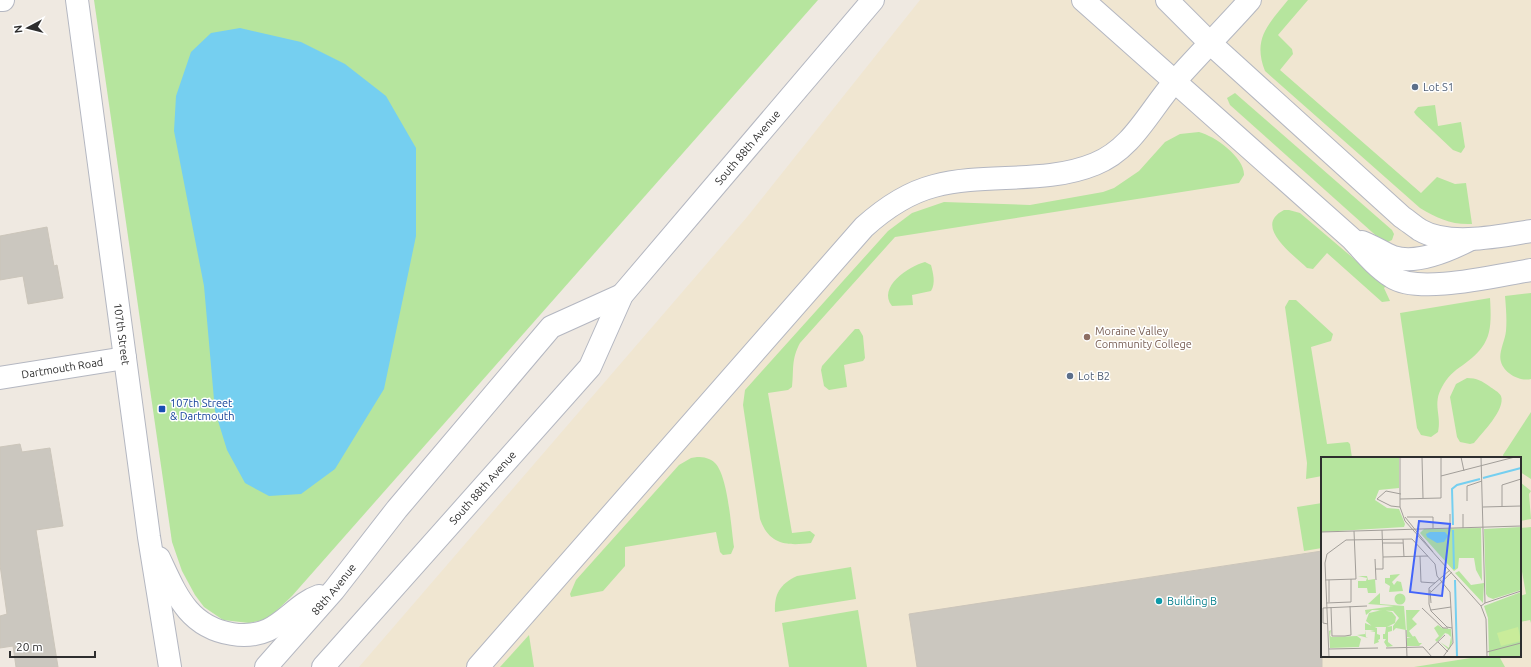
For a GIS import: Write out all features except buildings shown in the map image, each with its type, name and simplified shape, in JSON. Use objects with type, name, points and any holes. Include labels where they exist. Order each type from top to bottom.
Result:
[{"type":"street","name":"107th Street","points":[[77,0],[149,537],[170,667]]},
{"type":"street","name":"South 88th Avenue","points":[[323,667],[590,367],[622,295],[873,0]]},
{"type":"street","points":[[1083,0],[1352,239],[1369,258],[1392,277],[1408,284],[1429,286],[1531,270]]},
{"type":"street","points":[[1167,0],[1211,44],[1408,221],[1420,230],[1440,236],[1471,239],[1531,231]]},
{"type":"street","points":[[478,667],[864,227],[880,212],[900,200],[933,186],[955,182],[1049,175],[1095,164],[1125,146],[1175,81],[1211,44],[1250,0]]},
{"type":"street","points":[[1352,239],[1369,244],[1393,257],[1409,259],[1446,252],[1471,239]]},
{"type":"street","name":"South 88th Avenue","points":[[397,509],[551,327],[622,295]]},
{"type":"street","name":"Dartmouth Road","points":[[0,378],[125,358]]},
{"type":"street","name":"88th Avenue","points":[[266,667],[334,590],[397,509]]},
{"type":"street","points":[[149,537],[184,607],[208,627],[223,633],[240,635],[256,634],[267,630],[279,624],[310,599],[334,590]]},
{"type":"shaded area","name":"Moraine Valley Community College","points":[[920,0],[1531,0],[1531,667],[359,667],[747,217]]},
{"type":"green space","points":[[94,0],[818,0],[292,596],[268,619],[249,623],[223,620],[204,607],[195,595],[182,571],[172,542]]},
{"type":"green space","points":[[1288,0],[1308,0],[1278,35],[1292,49],[1293,54],[1280,70],[1421,193],[1437,177],[1455,184],[1466,183],[1472,224],[1444,220],[1420,208],[1265,71],[1261,59],[1260,49],[1264,32]]},
{"type":"green space","points":[[1235,93],[1392,230],[1394,234],[1392,240],[1388,242],[1382,241],[1230,105],[1227,98]]},
{"type":"green space","points":[[1435,105],[1438,126],[1461,122],[1465,147],[1461,153],[1453,150],[1414,112],[1418,107]]},
{"type":"green space","points":[[1199,132],[1206,134],[1221,143],[1240,162],[1244,175],[1239,183],[895,237],[800,343],[794,360],[792,387],[788,390],[768,393],[792,533],[810,531],[815,535],[811,543],[787,544],[774,539],[768,534],[760,519],[743,405],[745,390],[888,231],[912,213],[944,202],[1030,205],[1103,192],[1114,188],[1139,171],[1165,142],[1180,134]]},
{"type":"green space","points":[[1284,210],[1300,213],[1386,286],[1384,288],[1390,301],[1382,302],[1327,253],[1313,269],[1307,268],[1286,248],[1274,232],[1272,224],[1275,217]]},
{"type":"green space","points":[[925,262],[931,265],[933,271],[934,281],[931,291],[912,295],[913,305],[892,306],[888,299],[889,292],[897,278],[918,264]]},
{"type":"green space","points":[[1531,293],[1531,379],[1527,380],[1517,378],[1505,370],[1501,362],[1500,355],[1506,331],[1505,296]]},
{"type":"green space","points":[[1490,298],[1490,328],[1484,344],[1472,358],[1451,374],[1442,387],[1437,404],[1439,421],[1438,432],[1431,437],[1421,435],[1417,428],[1400,313]]},
{"type":"green space","points":[[1289,300],[1296,300],[1333,334],[1331,341],[1311,347],[1327,444],[1348,442],[1350,444],[1352,457],[1321,457],[1321,476],[1306,479],[1307,463],[1285,307]]},
{"type":"green space","points":[[855,329],[859,329],[863,336],[865,358],[863,361],[844,365],[847,387],[829,390],[824,386],[821,370],[822,366]]},
{"type":"green space","points":[[1467,378],[1482,381],[1501,396],[1502,401],[1497,414],[1492,421],[1474,443],[1470,444],[1460,442],[1457,437],[1450,397],[1456,384]]},
{"type":"green space","points":[[1531,412],[1531,479],[1521,473],[1521,457],[1504,457],[1503,455]]},
{"type":"green space","points":[[691,458],[707,458],[713,461],[723,479],[728,502],[734,547],[731,554],[723,555],[720,552],[716,532],[625,547],[625,566],[603,591],[571,597],[570,594],[576,580],[679,465]]},
{"type":"green space","points":[[1521,483],[1531,491],[1529,494],[1531,519],[1521,521]]},
{"type":"green space","points":[[1321,503],[1321,548],[1304,551],[1297,507]]},
{"type":"green space","points":[[1531,527],[1531,623],[1530,620],[1521,622],[1521,596],[1526,594],[1521,566],[1521,528]]},
{"type":"green space","points":[[851,567],[856,599],[775,612],[779,590],[791,579],[797,576]]},
{"type":"green space","points":[[858,610],[867,667],[789,667],[782,623]]},
{"type":"green space","points":[[529,635],[534,667],[500,667]]},
{"type":"green space","points":[[1477,657],[1492,657],[1500,658],[1505,667],[1414,667]]},
{"type":"water","points":[[240,28],[301,42],[345,64],[386,96],[416,148],[416,236],[384,389],[335,469],[301,494],[269,496],[245,483],[227,450],[215,411],[204,286],[174,131],[176,96],[191,52],[211,33]]},
{"type":"place","name":"Lot S1","points":[[1415,87]]},
{"type":"place","name":"Moraine Valley Community College","points":[[1087,337]]},
{"type":"place","name":"Lot B2","points":[[1070,376]]},
{"type":"place","name":"107th Street & Dartmouth","points":[[162,409]]},
{"type":"place","name":"Building B","points":[[1159,601]]}]
